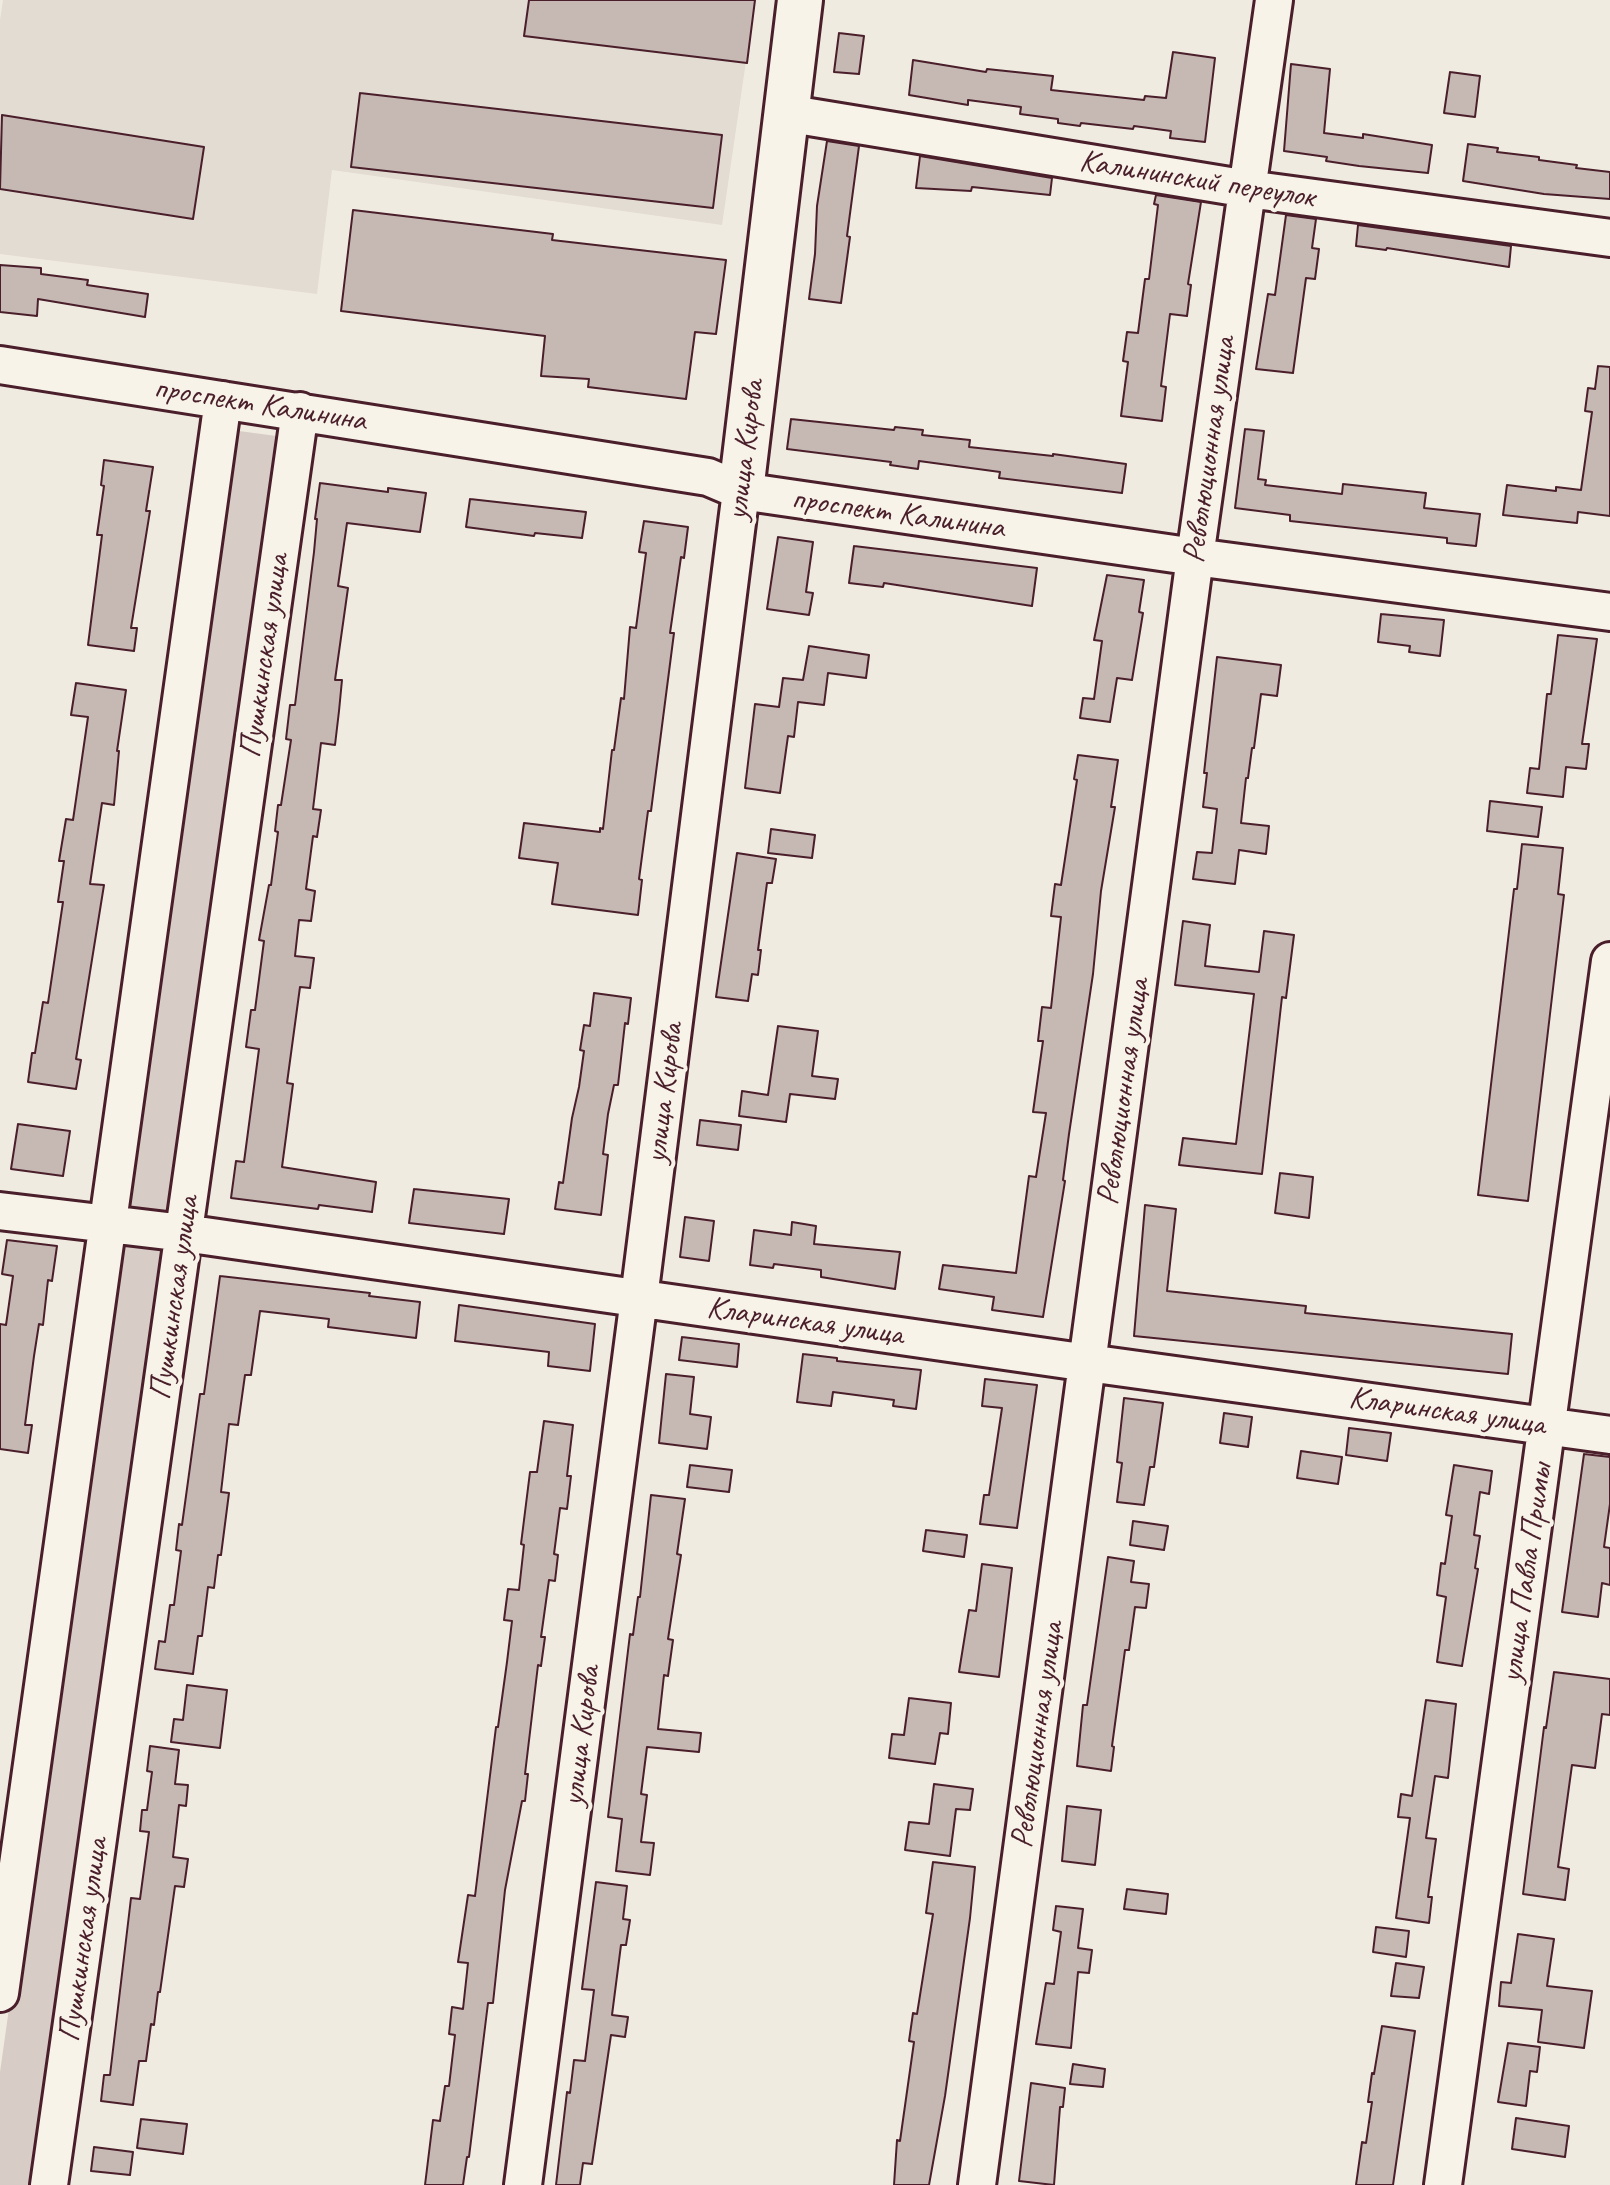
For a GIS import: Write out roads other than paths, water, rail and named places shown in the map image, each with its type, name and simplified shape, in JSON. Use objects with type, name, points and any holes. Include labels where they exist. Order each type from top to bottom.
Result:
[{"type":"main road","name":"улица Кирова","points":[[741,491],[800,0]]},
{"type":"street","name":"Революционная улица","points":[[977,2185],[1195,557],[1274,0]]},
{"type":"street","name":"Калининский переулок","points":[[785,113],[1248,189],[1610,238]]},
{"type":"street","name":"проспект Калинина","points":[[0,365],[708,477],[741,491],[1195,557],[1610,612]]},
{"type":"street","points":[[0,1993],[223,400]]},
{"type":"street","name":"Пушкинская улица","points":[[49,2185],[300,411]]},
{"type":"street","name":"улица Кирова","points":[[523,2185],[741,491]]},
{"type":"street","name":"улица Павла Примы","points":[[1443,2185],[1610,961]]},
{"type":"street","name":"Кларинская улица","points":[[0,1211],[184,1233],[1610,1435]]}]
